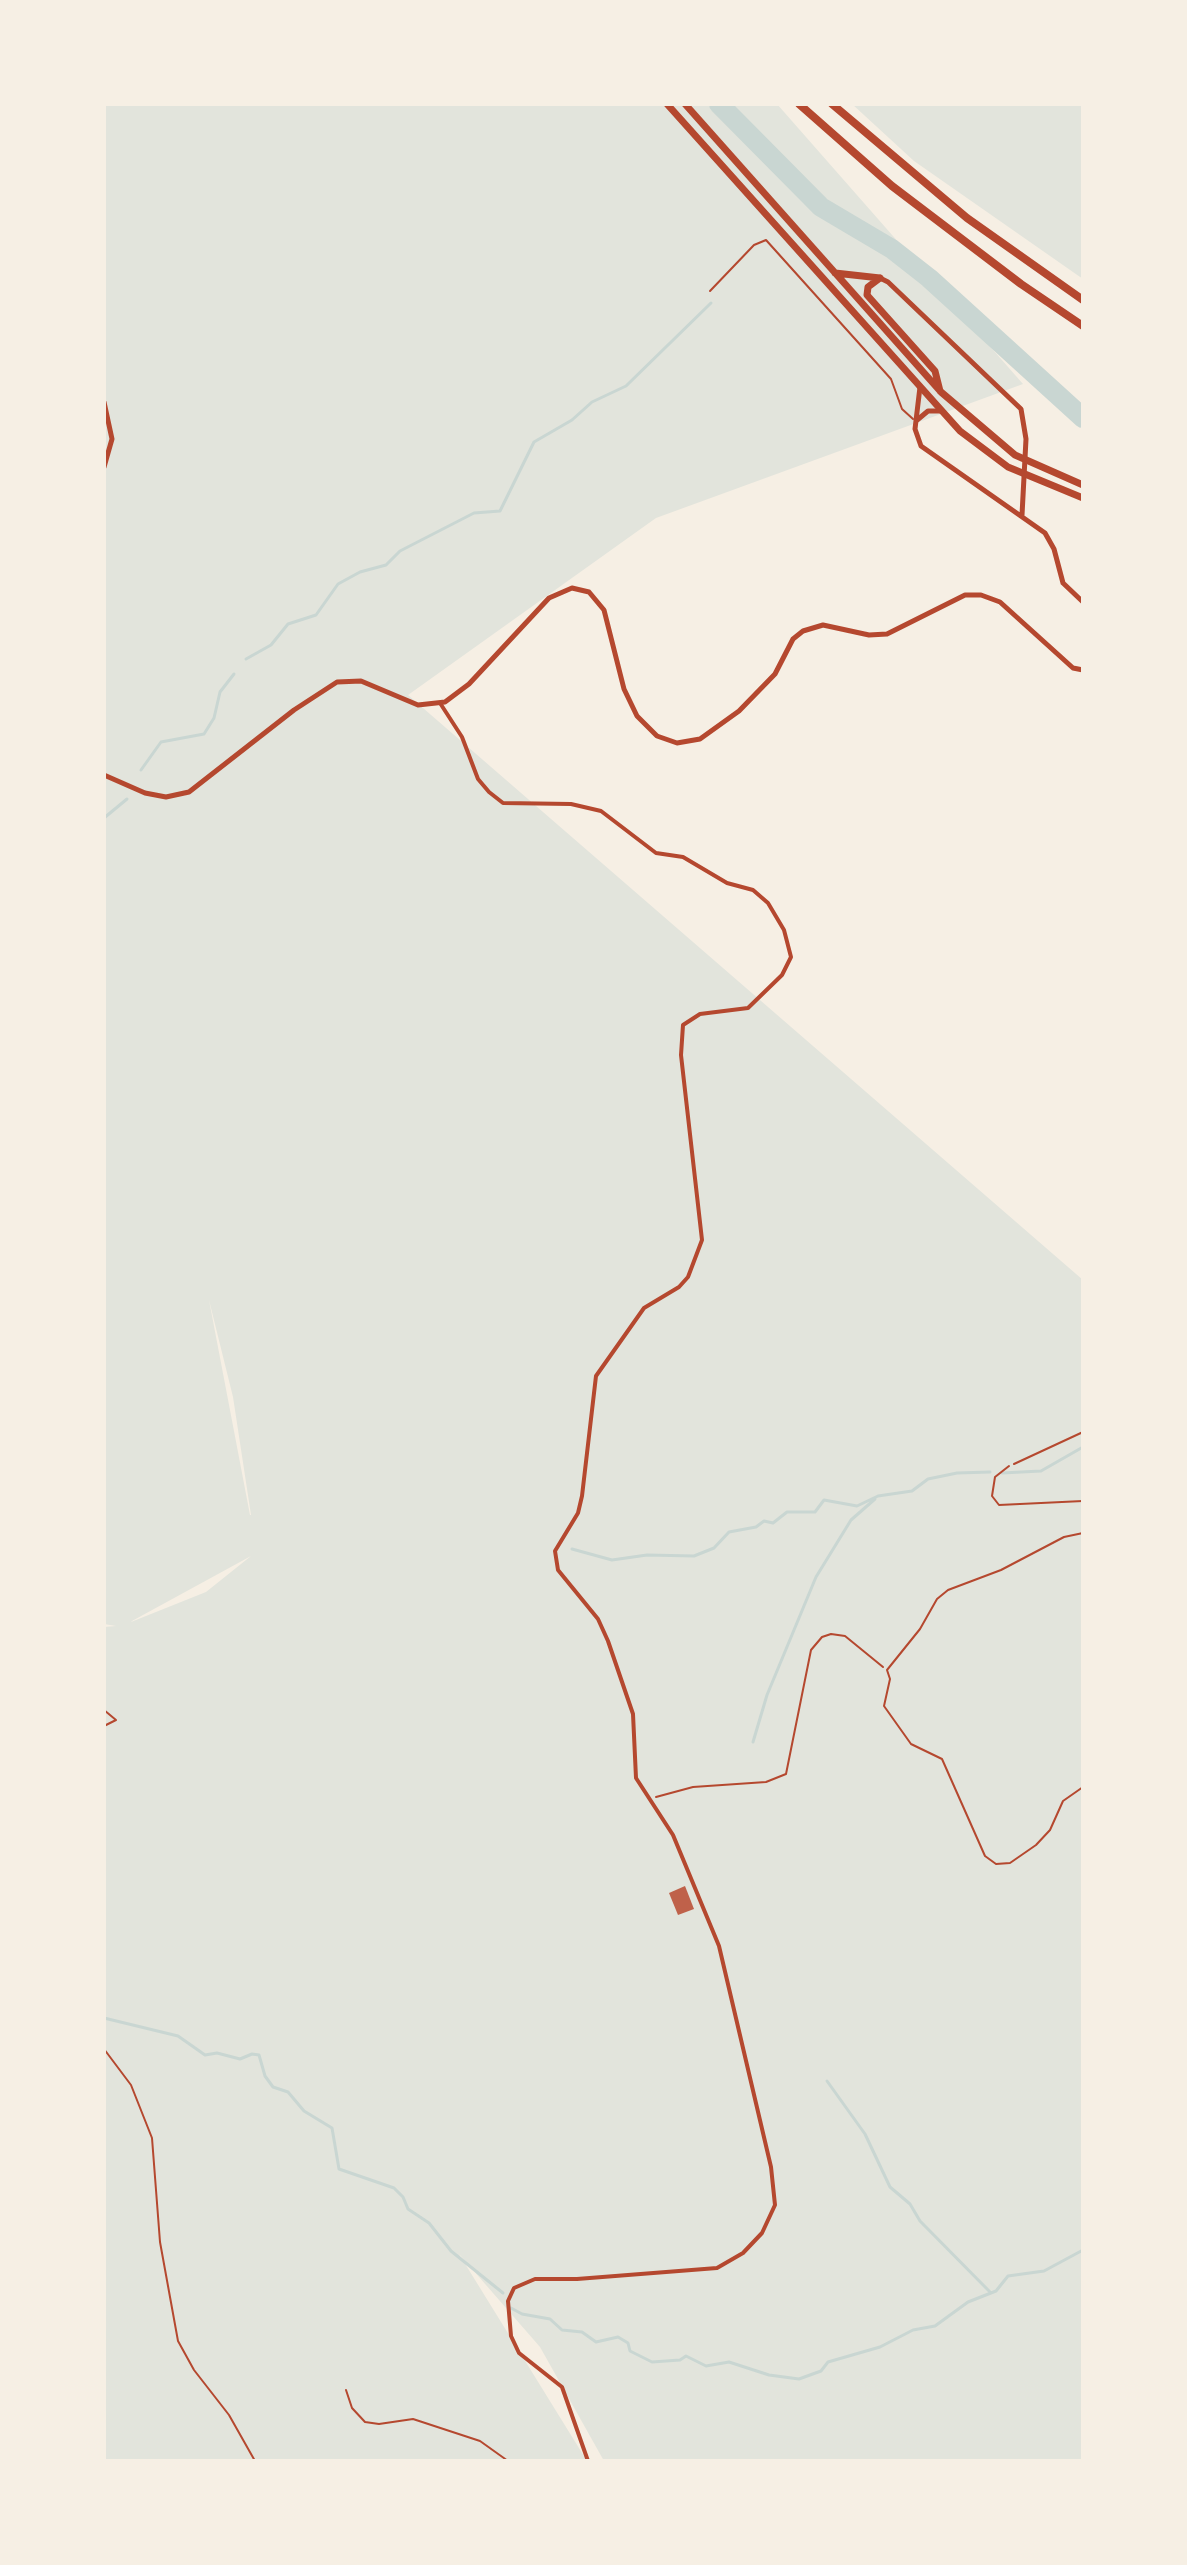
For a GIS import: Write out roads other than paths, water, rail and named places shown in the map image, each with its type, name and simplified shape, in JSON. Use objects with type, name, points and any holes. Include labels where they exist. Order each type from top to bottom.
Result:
[{"type":"highway","points":[[667,104],[960,431],[1008,467],[1083,498]]},
{"type":"highway","points":[[685,104],[941,392],[1015,455],[1063,479],[1083,484]]},
{"type":"highway","points":[[799,104],[892,186],[1021,284],[1083,326]]},
{"type":"highway","points":[[832,104],[967,218],[1083,300]]},
{"type":"highway","points":[[833,272],[880,278]]},
{"type":"highway","points":[[880,278],[868,287],[867,295],[935,371],[941,392]]},
{"type":"street","points":[[880,278],[897,289],[1021,409],[1026,439],[1022,515]]},
{"type":"street","points":[[920,387],[916,437],[928,453],[1022,515],[1049,538],[1064,585],[1083,602]]},
{"type":"street","points":[[104,402],[112,439],[104,467]]},
{"type":"street","points":[[916,421],[928,411],[942,411]]},
{"type":"street","points":[[104,775],[145,793],[166,797],[189,792],[329,685],[350,679],[418,705],[440,703],[469,684],[549,598],[572,588],[589,592],[604,610],[624,689],[637,716],[657,736],[673,742],[700,739],[739,711],[775,674],[793,639],[803,631],[823,625],[865,634],[887,634],[965,595],[981,595],[1000,602],[1073,668],[1083,670]]},
{"type":"street","points":[[440,703],[469,750],[478,779],[503,803],[571,804],[601,811],[656,853],[683,857],[727,883],[753,890],[768,903],[786,935],[791,957],[788,967],[748,1008],[700,1014],[685,1020],[681,1055],[702,1240],[688,1277],[633,1320],[621,1344],[596,1376],[582,1496],[578,1513],[555,1551],[558,1570],[598,1619],[608,1641],[633,1714],[636,1778],[673,1835],[719,1946],[768,2152],[775,2205],[762,2233],[743,2253],[717,2268],[577,2279],[535,2279],[514,2288],[508,2301],[507,2320],[511,2336],[519,2353],[562,2387],[588,2461]]},
{"type":"lane","points":[[710,291],[754,245],[766,240],[891,379],[902,409],[916,421]]},
{"type":"lane","points":[[1014,1464],[1083,1432]]},
{"type":"lane","points":[[1083,1533],[1064,1537],[1001,1570],[948,1590],[937,1599],[920,1629],[887,1670],[890,1679],[884,1706],[911,1744],[942,1759],[985,1856],[996,1864],[1010,1863],[1036,1845],[1050,1830],[1063,1801],[1083,1787]]},
{"type":"lane","points":[[104,1710],[116,1720],[104,1726]]},
{"type":"lane","points":[[104,2049],[131,2085],[152,2138],[160,2242],[178,2341],[194,2370],[229,2415],[255,2461]]},
{"type":"lane","points":[[346,2390],[352,2408],[365,2422],[379,2424],[413,2419],[480,2441],[508,2461]]},
{"type":"waterway","points":[[719,104],[821,207],[892,249],[929,278],[1083,418]]},
{"type":"waterway","points":[[246,659],[271,645],[288,624],[316,615],[338,584],[360,572],[386,565],[400,551],[474,513],[500,511],[534,442],[572,420],[592,402],[626,386],[711,303]]},
{"type":"waterway","points":[[141,770],[161,742],[204,734],[214,718],[220,692],[234,674]]},
{"type":"waterway","points":[[104,818],[127,799]]},
{"type":"waterway","points":[[1002,1473],[1041,1471],[1083,1447]]},
{"type":"waterway","points":[[572,1549],[612,1560],[647,1555],[694,1556],[714,1548],[729,1532],[756,1527],[764,1521],[773,1523],[787,1512],[815,1512],[824,1500],[857,1506],[878,1496],[912,1491],[928,1479],[957,1473],[990,1472]]},
{"type":"waterway","points":[[753,1742],[767,1695],[816,1577],[851,1520],[875,1499]]},
{"type":"waterway","points":[[104,2018],[178,2036],[205,2055],[217,2053],[240,2059],[252,2054],[259,2055],[265,2076],[273,2087],[288,2092],[304,2111],[332,2128],[339,2169],[394,2188],[403,2197],[408,2209],[429,2223],[451,2251],[503,2293]]},
{"type":"waterway","points":[[827,2081],[865,2134],[890,2187],[910,2204],[920,2221],[991,2293]]},
{"type":"waterway","points":[[511,2308],[522,2314],[550,2319],[562,2330],[582,2332],[596,2342],[618,2337],[628,2343],[630,2351],[652,2362],[680,2360],[686,2356],[706,2366],[729,2362],[769,2375],[799,2379],[821,2371],[828,2362],[880,2347],[913,2330],[935,2326],[968,2302],[996,2291],[1008,2276],[1044,2271],[1083,2250]]}]
